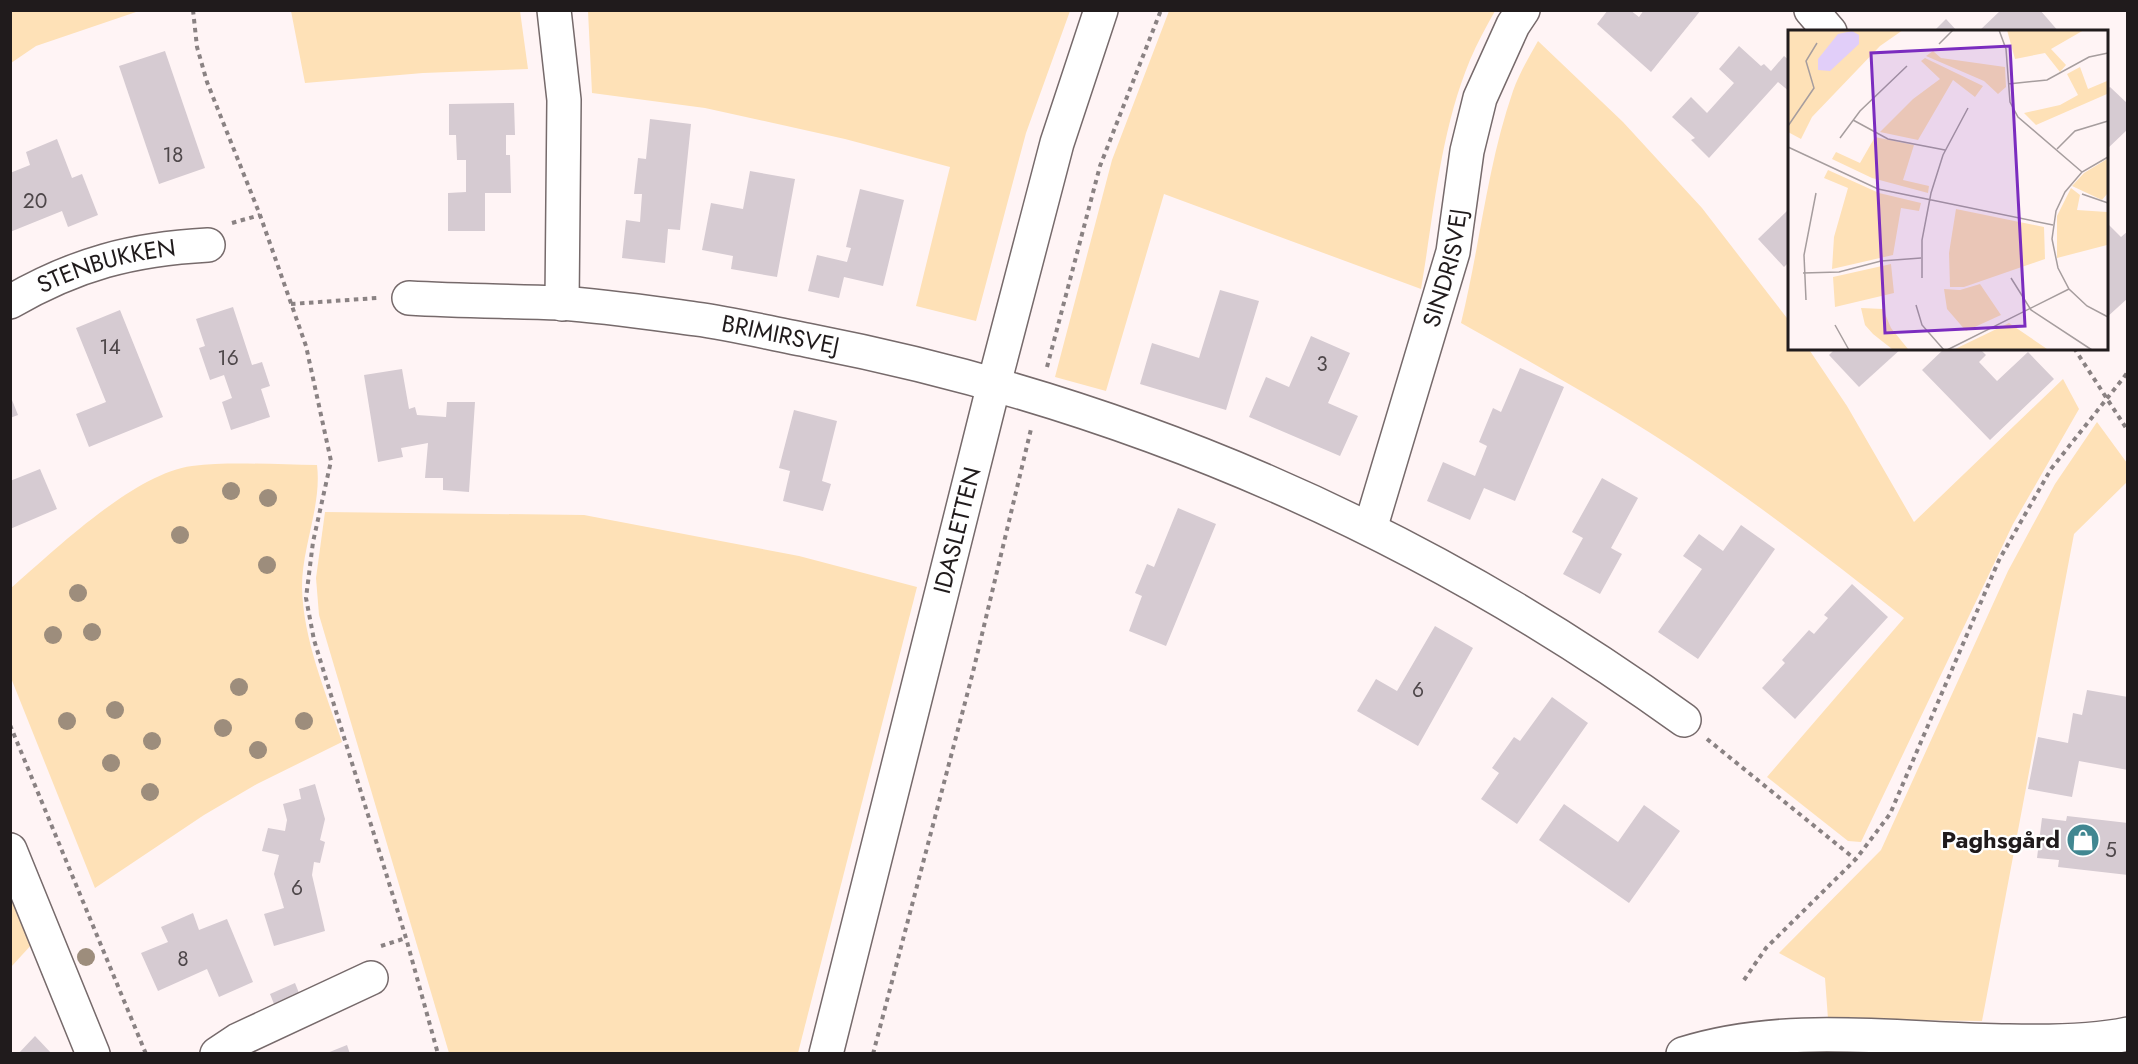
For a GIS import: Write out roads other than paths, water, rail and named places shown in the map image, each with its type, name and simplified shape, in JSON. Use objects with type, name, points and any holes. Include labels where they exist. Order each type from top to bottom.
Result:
[{"type":"street","points":[[554,10],[564,100],[562,304]]},
{"type":"street","name":"IDASLETTEN","points":[[826,1053],[1057,143],[1101,10]]},
{"type":"street","name":"SINDRISVEJ","points":[[1370,529],[1453,252],[1467,151],[1480,98],[1523,10]]},
{"type":"street","points":[[1811,10],[1828,30]]},
{"type":"street","name":"STENBUKKEN","points":[[10,302],[72,270],[117,256],[172,247],[208,245]]},
{"type":"street","name":"BRIMIRSVEJ","points":[[409,298],[562,304],[700,320],[935,367],[994,384]]},
{"type":"street","points":[[994,384],[1039,397],[1208,455],[1334,510],[1523,612],[1626,678],[1683,720]]},
{"type":"street","points":[[10,850],[93,1053]]},
{"type":"street","points":[[217,1053],[238,1040],[371,978]]},
{"type":"street","points":[[1683,1053],[1715,1044],[1778,1035],[1851,1045],[2044,1042],[2127,1034]]},
{"type":"place","name":"Paghsgård","points":[[2083,840]]}]
